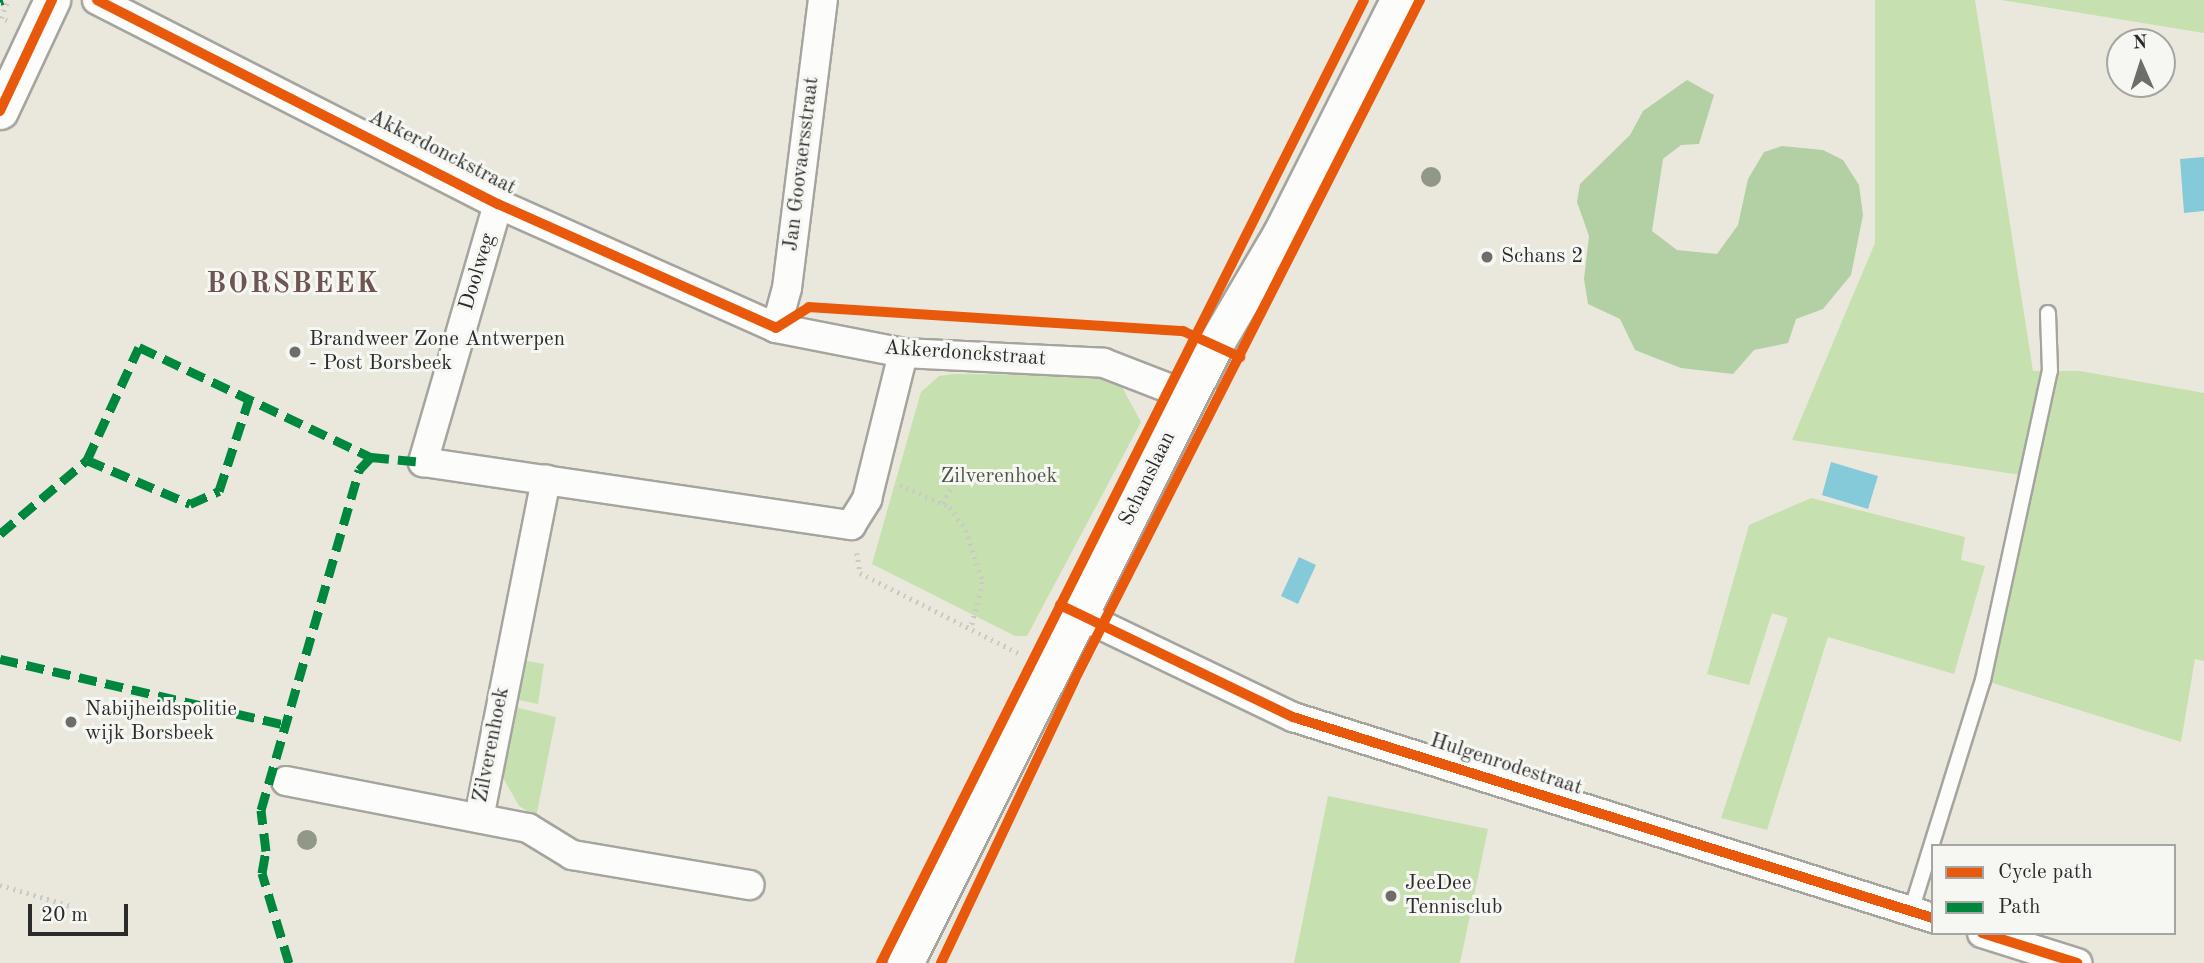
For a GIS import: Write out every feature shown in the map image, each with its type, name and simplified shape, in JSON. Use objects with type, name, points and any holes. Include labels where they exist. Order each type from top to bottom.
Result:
[{"type":"street","points":[[0,111],[52,0]]},
{"type":"street","name":"Akkerdonckstraat","points":[[97,0],[498,204],[776,328],[903,353],[1104,363],[1189,396]]},
{"type":"street","name":"Jan Goovaersstraat","points":[[776,328],[787,288],[823,0]]},
{"type":"street","name":"Schanslaan","points":[[905,963],[1189,396],[1281,233],[1398,0]]},
{"type":"street","name":"Doolweg","points":[[498,204],[423,462],[546,481]]},
{"type":"street","points":[[546,481],[851,525],[873,476],[903,353]]},
{"type":"street","name":"Zilverenhoek","points":[[286,781],[479,818],[546,481]]},
{"type":"street","name":"Hulgenrodestraat","points":[[1080,615],[1293,718],[1922,915]]},
{"type":"street","points":[[479,818],[528,828],[572,855],[749,886]]},
{"type":"street","points":[[1988,935],[2077,963]]},
{"type":"lane","points":[[1940,844],[1983,680],[2050,372],[2048,313]]},
{"type":"lane","points":[[1922,915],[1931,880]]},
{"type":"path","points":[[942,503],[960,473]]},
{"type":"path","points":[[873,476],[942,503],[966,530],[983,583],[971,628]]},
{"type":"path","points":[[851,525],[860,573],[1034,661]]},
{"type":"path","points":[[1028,673],[1039,650]]},
{"type":"path","points":[[0,885],[71,906]]},
{"type":"green space","points":[[1875,0],[1975,0],[2033,371],[2080,371],[2204,393],[2204,661],[2195,659],[2181,742],[1983,680],[2027,476],[1792,440],[1875,243]]},
{"type":"green space","points":[[2001,0],[2204,0],[2204,33]]},
{"type":"green space","points":[[1687,80],[1714,95],[1699,144],[1681,145],[1663,159],[1652,231],[1677,250],[1717,254],[1738,225],[1748,179],[1764,152],[1782,146],[1823,150],[1843,160],[1859,185],[1863,215],[1851,275],[1823,309],[1796,319],[1788,343],[1754,350],[1733,374],[1681,368],[1635,350],[1620,319],[1588,304],[1584,279],[1589,236],[1577,202],[1580,184],[1630,135],[1643,111]]},
{"type":"green space","name":"Zilverenhoek","points":[[939,376],[1116,376],[1141,422],[1027,636],[1015,636],[872,564],[921,392]]},
{"type":"green space","points":[[1811,498],[1965,537],[1961,560],[1985,566],[1954,674],[1828,637],[1767,830],[1721,818],[1788,618],[1772,613],[1749,685],[1707,674],[1749,525]]},
{"type":"green space","points":[[522,660],[544,664],[538,704],[514,699]]},
{"type":"green space","points":[[511,706],[556,717],[536,817],[519,806],[501,774]]},
{"type":"green space","name":"JeeDee Tennisclub","points":[[1328,796],[1488,829],[1460,963],[1294,963]]},
{"type":"water","points":[[2204,157],[2204,211],[2184,213],[2180,159]]},
{"type":"water","points":[[1831,462],[1878,476],[1868,509],[1822,495]]},
{"type":"water","points":[[1299,557],[1316,565],[1298,604],[1281,596]]},
{"type":"marked path","points":[[0,534],[87,460],[139,347],[371,457]]},
{"type":"marked path","points":[[87,460],[190,504],[219,491],[249,399]]},
{"type":"marked path","points":[[289,963],[262,873],[266,851],[261,810],[359,470],[371,457],[423,462]]},
{"type":"marked path","points":[[0,659],[285,725]]},
{"type":"cycle path","points":[[0,111],[52,0]]},
{"type":"cycle path","points":[[97,0],[498,204],[776,328],[809,307],[1183,331],[1240,357]]},
{"type":"cycle path","points":[[881,963],[1364,0]]},
{"type":"cycle path","points":[[941,963],[1074,681],[1420,0]]},
{"type":"cycle path","points":[[1060,605],[1293,717],[1931,917]]},
{"type":"cycle path","points":[[1988,935],[2077,963]]},
{"type":"place","name":"Schans 2","points":[[1487,257]]},
{"type":"place","name":"Brandweer Zone Antwerpen - Post Borsbeek","points":[[295,352]]},
{"type":"place","name":"Nabijheidspolitie wijk Borsbeek","points":[[71,722]]},
{"type":"place","name":"JeeDee Tennisclub","points":[[1391,896]]},
{"type":"district","name":"BORSBEEK","points":[[293,285]]}]
